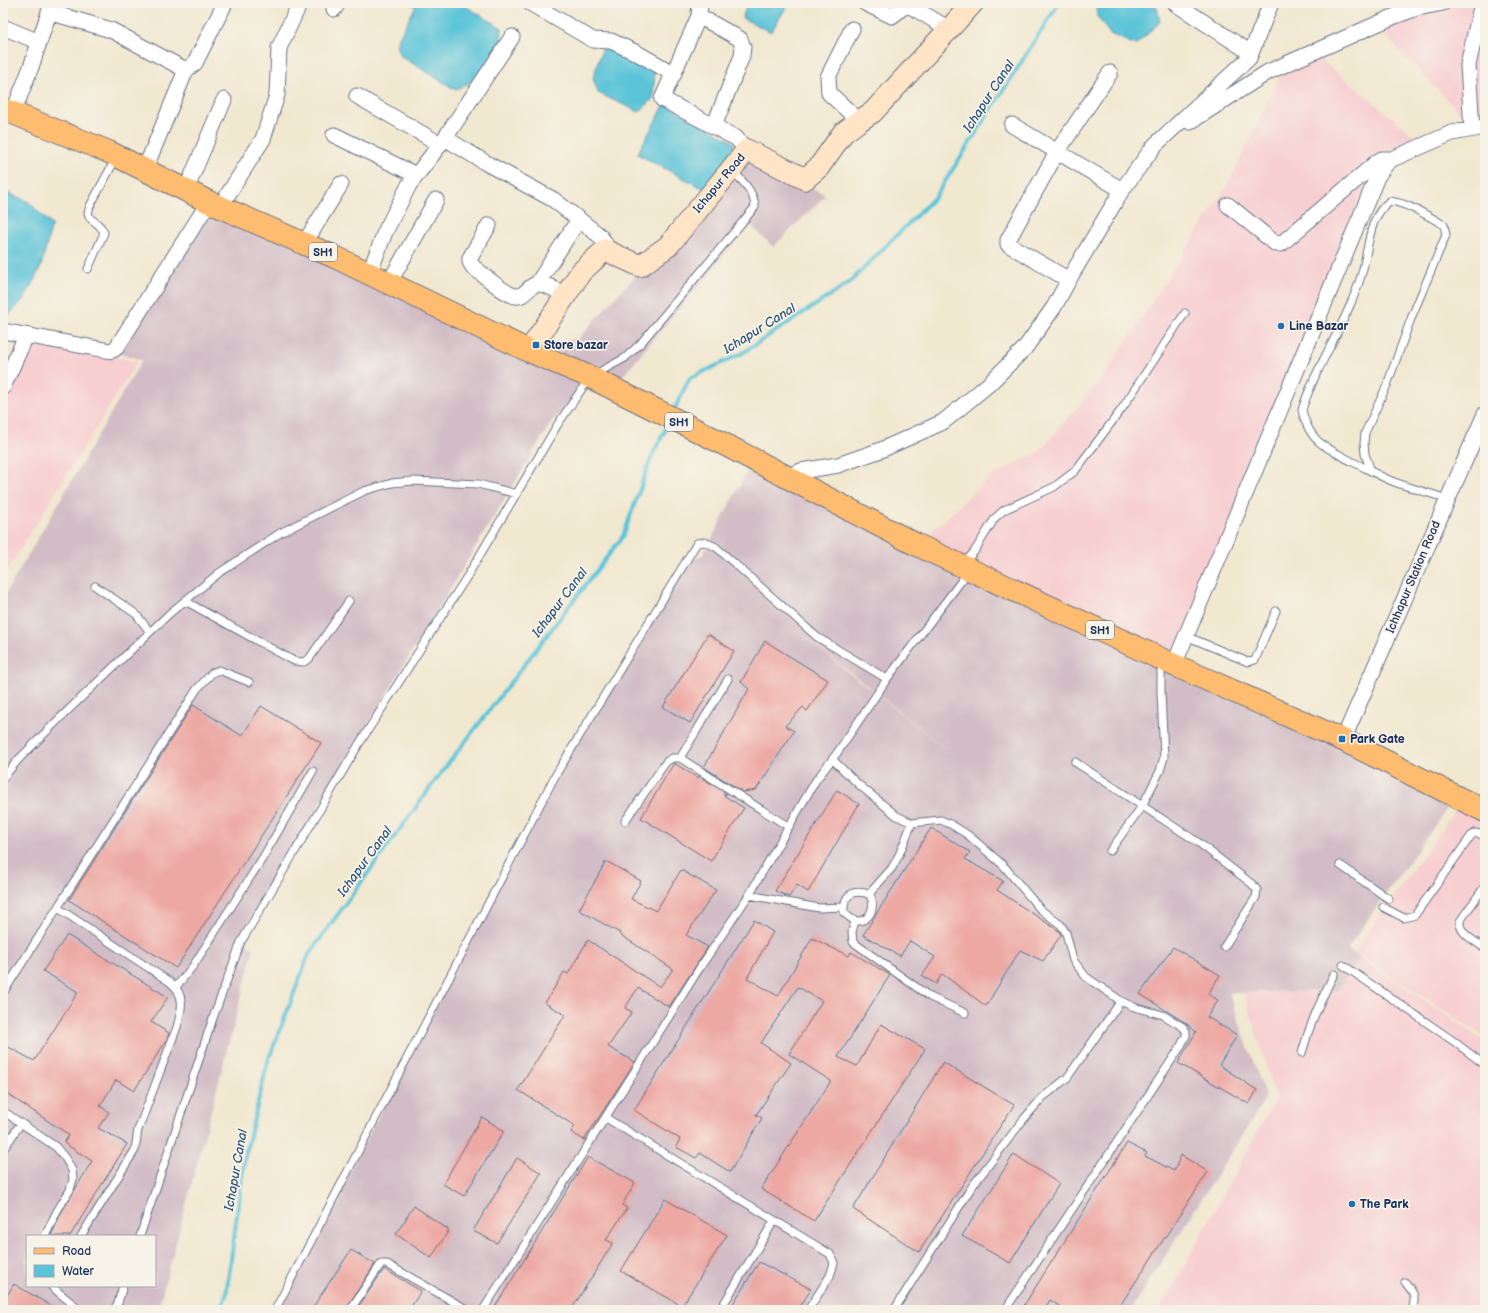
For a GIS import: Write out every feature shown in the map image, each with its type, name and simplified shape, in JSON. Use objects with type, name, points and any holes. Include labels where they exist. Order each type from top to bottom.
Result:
[{"type":"main road","name":"SH1","points":[[8,111],[118,156],[215,204],[389,283],[529,351],[590,377],[915,544],[1167,662],[1343,740],[1485,811]]},
{"type":"street","points":[[145,169],[186,70],[195,63],[224,3]]},
{"type":"street","points":[[3,331],[110,351],[117,348],[215,204],[263,139],[277,95],[280,48],[300,3]]},
{"type":"street","points":[[530,3],[593,40],[611,41],[638,53],[674,74]]},
{"type":"street","points":[[865,3],[892,16],[907,4],[949,30]]},
{"type":"street","name":"Ichapur Road","points":[[605,250],[640,266],[668,246],[747,150],[805,179],[819,167],[843,133],[872,112],[973,3]]},
{"type":"street","points":[[786,477],[800,471],[838,465],[881,450],[942,422],[989,384],[1024,348],[1054,307],[1122,190],[1155,145],[1249,58],[1271,3]]},
{"type":"street","points":[[1155,145],[1262,75],[1415,6],[1443,3]]},
{"type":"street","points":[[1167,662],[1186,636],[1377,177],[1386,164],[1392,159],[1452,133],[1479,128],[1468,65],[1482,3]]},
{"type":"street","points":[[1176,4],[1252,53]]},
{"type":"street","points":[[8,111],[31,67],[50,7],[111,30],[186,70]]},
{"type":"street","points":[[714,126],[742,56],[743,47],[740,39],[700,9],[674,74],[662,99],[736,138],[747,150]]},
{"type":"street","points":[[3,27],[39,42]]},
{"type":"street","points":[[852,29],[828,77],[830,93],[859,120]]},
{"type":"street","points":[[369,274],[385,232],[409,185],[442,141],[512,37]]},
{"type":"street","points":[[1069,280],[1008,244],[1008,240],[1058,152],[1110,73]]},
{"type":"street","points":[[357,96],[554,200],[600,236],[604,242],[605,250],[581,272],[529,351]]},
{"type":"street","points":[[186,190],[224,100]]},
{"type":"street","points":[[1012,125],[1122,190]]},
{"type":"street","points":[[334,134],[416,175]]},
{"type":"street","points":[[1228,205],[1276,244],[1281,244],[1377,162],[1382,159],[1392,159]]},
{"type":"street","points":[[304,244],[341,184]]},
{"type":"street","points":[[389,283],[436,200]]},
{"type":"street","points":[[489,226],[470,258],[470,262],[473,267],[501,289],[516,297],[520,296],[537,284],[579,219]]},
{"type":"street","points":[[537,284],[543,285],[565,295]]},
{"type":"street","points":[[3,387],[26,336]]},
{"type":"street","name":"Ichhapur Station Road","points":[[1343,740],[1485,414]]},
{"type":"lane","points":[[88,268],[104,233],[100,225],[90,218],[88,213],[90,206],[118,156]]},
{"type":"lane","points":[[140,1235],[213,1018],[241,942],[359,744],[468,574],[558,424],[590,377],[625,358],[640,344],[755,207],[754,200],[749,189],[731,169]]},
{"type":"lane","points":[[1372,471],[1365,454],[1365,433],[1387,385],[1412,316],[1446,235],[1444,225],[1399,202],[1390,201],[1383,205],[1374,220],[1361,276],[1351,304],[1320,366],[1302,410],[1303,416],[1318,441],[1338,454],[1372,471],[1397,483],[1447,499]]},
{"type":"lane","points":[[483,1310],[699,969],[749,895],[816,780],[966,568],[995,518],[1004,510],[1013,505],[1047,491],[1065,480],[1075,471],[1121,410],[1185,313]]},
{"type":"lane","points":[[3,778],[18,760],[45,733],[150,632],[185,601],[219,573],[280,533],[364,491],[392,483],[412,481],[478,484],[517,494]]},
{"type":"lane","points":[[275,1310],[555,776],[697,543],[705,542],[716,547],[818,637],[887,679]]},
{"type":"lane","points":[[95,586],[136,614],[150,632]]},
{"type":"lane","points":[[185,601],[294,661],[304,662],[309,659],[349,601]]},
{"type":"lane","points":[[1186,636],[1248,662],[1254,660],[1276,611]]},
{"type":"lane","points":[[1110,851],[1142,806],[1160,771],[1164,757],[1161,693],[1167,662]]},
{"type":"lane","points":[[3,993],[197,689],[212,673],[219,670],[249,682]]},
{"type":"lane","points":[[680,758],[728,679]]},
{"type":"lane","points":[[625,821],[666,762],[672,758],[680,758],[789,827]]},
{"type":"lane","points":[[832,759],[858,784],[896,816],[912,822],[941,820],[952,824],[980,845],[1003,866],[1040,909],[1060,925],[1066,933],[1073,960],[1086,977],[1120,1001],[1134,1007],[1163,1015],[1183,1027],[1186,1031],[1186,1036],[1179,1049],[1005,1310]]},
{"type":"lane","points":[[1075,762],[1199,843],[1252,884],[1257,890],[1256,897],[1224,947]]},
{"type":"lane","points":[[176,987],[192,966],[262,859],[313,771]]},
{"type":"lane","points":[[869,894],[892,868],[899,855],[912,822]]},
{"type":"lane","points":[[1383,907],[1404,918],[1415,915],[1471,836],[1475,833],[1485,837]]},
{"type":"lane","points":[[1340,865],[1389,900]]},
{"type":"lane","points":[[1485,886],[1460,921],[1459,926],[1461,930],[1485,948]]},
{"type":"lane","points":[[860,892],[869,894],[872,898],[873,906],[871,913],[860,922],[844,913],[844,907],[845,901],[853,893],[860,892]]},
{"type":"lane","points":[[749,895],[820,908],[844,907]]},
{"type":"lane","points":[[58,908],[176,987],[181,996],[180,1017],[138,1130],[135,1150],[82,1235]]},
{"type":"lane","points":[[856,921],[852,932],[853,942],[930,997],[965,1013]]},
{"type":"lane","points":[[1343,965],[1452,1040],[1485,1065]]},
{"type":"lane","points":[[1302,1054],[1314,1015],[1334,974]]},
{"type":"lane","points":[[894,1310],[971,1188],[1023,1120],[1042,1098],[1067,1078],[1120,1001]]},
{"type":"lane","points":[[3,1111],[56,1147],[72,1170],[73,1179],[70,1190],[46,1235]]},
{"type":"lane","points":[[606,1118],[830,1254],[834,1263],[830,1276],[808,1310]]},
{"type":"lane","points":[[3,1150],[21,1123]]},
{"type":"lane","points":[[720,1310],[774,1221]]},
{"type":"lane","points":[[350,1310],[381,1264],[387,1264],[468,1310]]},
{"type":"lane","points":[[1405,1282],[1413,1293],[1414,1300],[1412,1310]]},
{"type":"lane","points":[[52,1287],[74,1305],[77,1310]]},
{"type":"lane","points":[[114,1310],[118,1303],[123,1287]]},
{"type":"shaded area","points":[[1467,3],[1485,5],[1485,117],[1465,118],[1382,32],[1404,16]]},
{"type":"shaded area","points":[[1316,55],[1414,136],[1370,170],[1295,366],[1172,659],[922,541],[991,476],[1038,453],[1104,376],[1228,185],[1281,74]]},
{"type":"shaded area","points":[[748,157],[826,195],[773,247],[750,224],[618,382],[543,346],[579,338],[624,288]]},
{"type":"shaded area","points":[[210,204],[594,384],[552,421],[239,937],[254,949],[158,1310],[3,1310],[3,598],[142,360],[120,353]]},
{"type":"shaded area","points":[[27,341],[100,352],[137,362],[3,577],[3,394]]},
{"type":"shaded area","points":[[750,466],[1346,747],[1450,804],[1347,949],[1360,958],[1338,990],[1229,993],[1266,1098],[1131,1310],[277,1310],[560,769],[688,562],[703,555]],"holes":[[[801,633],[972,770],[849,673]]]},
{"type":"shaded area","points":[[1460,804],[1485,818],[1485,1037],[1354,952]]},
{"type":"shaded area","name":"The Park","points":[[1360,958],[1485,1041],[1485,1310],[1160,1310],[1276,1098],[1244,993],[1338,990]]},
{"type":"water","points":[[407,3],[460,3],[502,28],[501,44],[475,79],[456,90],[399,55],[397,41],[416,6]]},
{"type":"water","points":[[748,3],[789,3],[771,32],[742,18]]},
{"type":"water","points":[[1096,3],[1156,3],[1160,22],[1136,45],[1110,34],[1097,16]]},
{"type":"water","points":[[609,47],[655,69],[653,99],[639,112],[598,93],[593,78],[602,50]]},
{"type":"water","points":[[665,104],[732,141],[737,151],[704,189],[637,154]]},
{"type":"water","points":[[3,191],[29,202],[52,225],[41,266],[25,298],[7,317],[3,317]]},
{"type":"building","points":[[708,634],[734,651],[690,723],[663,707]]},
{"type":"building","points":[[765,641],[828,680],[807,711],[803,707],[785,726],[794,731],[756,790],[743,792],[704,767],[749,689],[741,682]]},
{"type":"building","points":[[193,705],[242,736],[261,706],[321,743],[176,968],[69,900]]},
{"type":"building","points":[[674,763],[698,778],[699,776],[727,794],[723,795],[744,808],[711,861],[641,818]]},
{"type":"building","points":[[837,790],[859,804],[808,892],[797,885],[789,897],[775,891]]},
{"type":"building","points":[[931,828],[970,852],[965,859],[1003,881],[997,890],[1059,931],[1061,935],[1043,961],[1020,950],[986,1006],[942,974],[936,984],[922,976],[935,957],[910,941],[900,956],[863,935]]},
{"type":"building","points":[[606,861],[641,881],[631,899],[656,911],[681,870],[716,890],[686,935],[708,947],[669,1007],[638,988],[625,1008],[632,1012],[608,1047],[635,1062],[584,1140],[571,1132],[575,1126],[518,1090],[565,1015],[545,1003],[564,972],[568,974],[588,940],[660,987],[673,969],[619,934],[620,933],[579,910]]},
{"type":"building","points":[[754,920],[773,932],[747,978],[778,996],[812,938],[849,956],[851,952],[890,975],[838,1057],[857,1066],[881,1024],[925,1049],[814,1221],[761,1189],[831,1081],[789,1054],[822,1001],[798,987],[761,1043],[791,1063],[756,1115],[762,1118],[730,1172],[700,1153],[696,1158],[676,1147],[680,1139],[634,1110]]},
{"type":"building","points":[[67,935],[168,997],[151,1022],[169,1033],[166,1041],[134,1091],[116,1080],[100,1106],[109,1112],[98,1128],[127,1144],[71,1235],[51,1235],[61,1213],[92,1161],[64,1143],[69,1135],[3,1091],[3,1044],[34,1061],[78,992],[43,971]]},
{"type":"building","points":[[1173,947],[1220,975],[1208,994],[1218,1000],[1207,1017],[1237,1035],[1219,1065],[1257,1090],[1249,1104],[1178,1063],[1196,1032],[1186,1023],[1140,994]]},
{"type":"building","points":[[943,1062],[1014,1105],[919,1252],[853,1209]]},
{"type":"building","points":[[482,1117],[504,1131],[464,1196],[443,1184]]},
{"type":"building","points":[[1127,1143],[1147,1153],[1145,1156],[1174,1171],[1181,1155],[1208,1172],[1117,1310],[1065,1310],[1050,1300],[1044,1310],[1021,1310]]},
{"type":"building","points":[[1014,1154],[1059,1184],[1010,1263],[962,1236]]},
{"type":"building","points":[[588,1157],[635,1183],[622,1205],[627,1208],[606,1240],[613,1243],[571,1310],[493,1310]]},
{"type":"building","points":[[517,1158],[541,1173],[497,1243],[473,1231]]},
{"type":"building","points":[[665,1199],[727,1235],[682,1306],[621,1271]]},
{"type":"building","points":[[414,1206],[449,1230],[431,1258],[396,1234]]},
{"type":"building","points":[[351,1250],[375,1264],[345,1310],[311,1310]]},
{"type":"building","points":[[759,1262],[811,1289],[798,1310],[729,1310]]},
{"type":"building","points":[[384,1269],[421,1291],[409,1310],[356,1310]]},
{"type":"building","points":[[14,1284],[58,1310],[3,1310],[3,1302]]},
{"type":"waterway","name":"Ichapur Canal","points":[[673,412],[690,378],[741,354],[849,283],[935,197],[1059,3]]},
{"type":"waterway","name":"Ichapur Canal","points":[[220,1310],[226,1296],[245,1156],[268,1061],[309,954],[435,781],[623,536],[652,456],[668,424]]},
{"type":"place","name":"Line Bazar","points":[[1281,326]]},
{"type":"place","name":"Store bazar","points":[[536,345]]},
{"type":"place","name":"Park Gate","points":[[1342,739]]},
{"type":"place","name":"The Park","points":[[1352,1204]]}]
